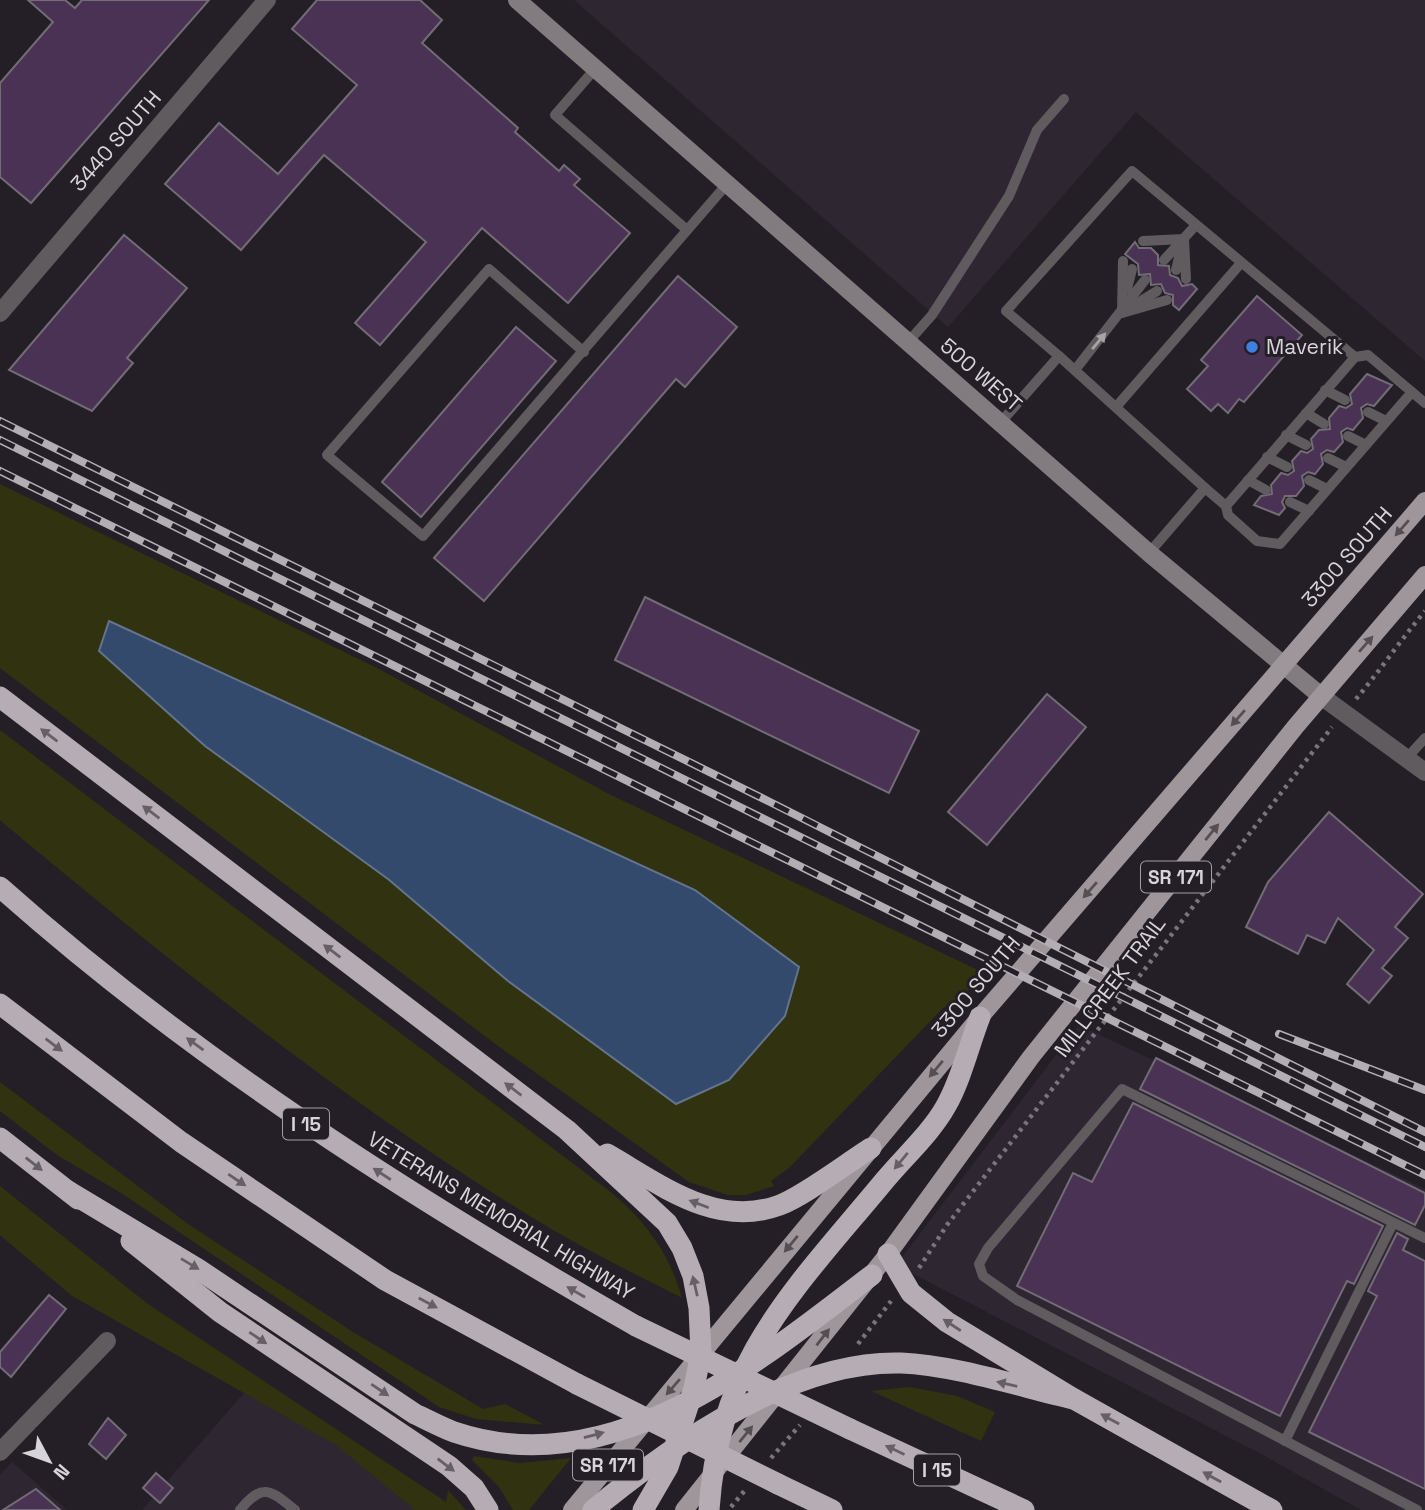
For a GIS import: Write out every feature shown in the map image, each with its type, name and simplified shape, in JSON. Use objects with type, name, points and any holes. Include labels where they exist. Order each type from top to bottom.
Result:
[{"type":"highway","points":[[0,697],[567,1130],[649,1203],[667,1223],[682,1248],[699,1300],[701,1353],[690,1403],[673,1451],[660,1484],[643,1510]]},
{"type":"highway","name":"VETERANS MEMORIAL HIGHWAY","points":[[0,887],[170,1026],[274,1102],[468,1228],[636,1326],[1024,1510]]},
{"type":"highway","points":[[0,1004],[181,1142],[385,1280],[577,1384],[832,1510]]},
{"type":"highway","points":[[709,1510],[711,1478],[724,1416],[740,1373],[779,1310],[946,1107],[980,1017]]},
{"type":"highway","points":[[567,1130],[701,1207],[743,1213],[781,1205],[871,1148]]},
{"type":"highway","points":[[0,1138],[220,1312],[449,1466],[474,1488],[488,1510]]},
{"type":"highway","points":[[68,1191],[198,1269],[415,1414],[454,1432],[492,1441],[534,1444],[583,1438],[644,1421],[690,1403],[740,1373],[872,1275]]},
{"type":"highway","points":[[888,1254],[911,1293],[947,1322],[1074,1399],[1272,1510]]},
{"type":"highway","points":[[593,1510],[724,1416],[839,1370],[904,1363],[1074,1399]]},
{"type":"main road","name":"500 WEST","points":[[517,0],[1149,553],[1321,696]]},
{"type":"main road","name":"3300 SOUTH","points":[[572,1510],[980,1017],[1425,501]]},
{"type":"main road","name":"SR 171","points":[[684,1510],[872,1275],[1031,1057],[1321,696],[1425,576]]},
{"type":"street","name":"3440 SOUTH","points":[[0,313],[267,0]]},
{"type":"street","name":"500 WEST","points":[[1321,696],[1405,760],[1425,772]]},
{"type":"street","points":[[0,1452],[107,1341]]},
{"type":"lane","points":[[595,69],[555,115],[687,230]]},
{"type":"lane","points":[[909,341],[932,315],[1009,196],[1037,130],[1064,99]]},
{"type":"lane","points":[[1354,357],[1132,171],[1006,311],[1226,506],[1228,515],[1257,541],[1280,544],[1412,392]]},
{"type":"lane","points":[[584,352],[489,269],[327,454],[423,536],[584,352],[727,184]]},
{"type":"lane","points":[[1164,260],[1196,225]]},
{"type":"lane","points":[[1147,245],[1184,239]]},
{"type":"lane","points":[[1176,270],[1184,239]]},
{"type":"lane","points":[[1184,239],[1186,279]]},
{"type":"lane","points":[[1116,407],[1241,263]]},
{"type":"lane","points":[[1122,313],[1128,265]]},
{"type":"lane","points":[[1075,370],[1122,313],[1145,280]]},
{"type":"lane","points":[[1122,313],[1157,291]]},
{"type":"lane","points":[[1122,313],[1167,300]]},
{"type":"lane","points":[[1226,506],[1354,357],[1368,355],[1425,403]]},
{"type":"lane","points":[[1001,422],[1059,356]]},
{"type":"lane","points":[[1325,390],[1345,400]]},
{"type":"lane","points":[[1306,412],[1324,424]]},
{"type":"lane","points":[[1368,412],[1386,421]]},
{"type":"lane","points":[[1286,435],[1306,445]]},
{"type":"lane","points":[[1348,436],[1366,445]]},
{"type":"lane","points":[[1267,457],[1287,467]]},
{"type":"lane","points":[[1328,458],[1346,467]]},
{"type":"lane","points":[[1248,480],[1266,491]]},
{"type":"lane","points":[[1309,480],[1327,489]]},
{"type":"lane","points":[[1149,553],[1205,488]]},
{"type":"lane","points":[[1290,502],[1308,511]]},
{"type":"lane","points":[[1405,760],[1425,737]]},
{"type":"lane","points":[[1417,1510],[1017,1300],[983,1276],[979,1264],[988,1248],[1122,1089],[1425,1238]]},
{"type":"lane","points":[[1285,1441],[1393,1223]]},
{"type":"lane","points":[[240,1510],[249,1499],[264,1491],[272,1491],[295,1510]]},
{"type":"path","points":[[1371,681],[1374,682],[1380,665],[1425,611]]},
{"type":"path","name":"MILLCREEK TRAIL","points":[[931,1254],[955,1215],[1319,742]]},
{"type":"path","points":[[863,1337],[884,1309]]},
{"type":"shaded area","points":[[574,0],[1425,0],[1425,361],[1136,112],[948,327]]},
{"type":"shaded area","points":[[0,484],[377,668],[609,794],[982,972],[971,988],[941,1010],[789,1168],[771,1181],[774,1186],[746,1195],[728,1195],[689,1182],[498,1046],[0,668]]},
{"type":"shaded area","points":[[0,730],[612,1193],[636,1216],[655,1240],[677,1282],[682,1298],[555,1231],[400,1131],[200,983],[8,827],[0,820]]},
{"type":"shaded area","points":[[1079,1025],[1425,1189],[1425,1510],[1361,1510],[1263,1455],[896,1265]]},
{"type":"shaded area","points":[[0,1082],[188,1224],[353,1332],[483,1409],[505,1404],[545,1425],[476,1419],[439,1407],[121,1193],[57,1155],[0,1111]]},
{"type":"shaded area","points":[[0,1186],[148,1304],[446,1502],[448,1490],[466,1510],[415,1510],[336,1445],[72,1296],[0,1235]]},
{"type":"shaded area","points":[[258,1377],[445,1510],[142,1510]]},
{"type":"shaded area","points":[[910,1387],[957,1396],[995,1412],[981,1441],[871,1391]]},
{"type":"shaded area","points":[[474,1456],[520,1463],[571,1458],[529,1510],[513,1510],[499,1487],[472,1460]]},
{"type":"shaded area","points":[[12,1462],[67,1510],[0,1510],[0,1475]]},
{"type":"water","points":[[109,621],[695,890],[799,967],[785,1016],[729,1080],[676,1104],[508,981],[388,879],[205,746],[99,651]]},
{"type":"building","points":[[28,0],[65,0],[75,8],[82,0],[209,0],[31,203],[0,177],[0,83],[53,22]]},
{"type":"building","points":[[317,0],[420,0],[442,20],[422,43],[518,128],[515,132],[559,171],[564,165],[580,179],[574,185],[630,233],[568,303],[482,228],[380,345],[355,323],[426,242],[324,155],[241,250],[165,184],[219,123],[278,174],[357,85],[292,29]]},
{"type":"building","points":[[124,235],[187,288],[127,358],[133,363],[92,411],[9,370]]},
{"type":"building","points":[[1135,242],[1139,248],[1151,248],[1158,255],[1158,265],[1169,266],[1170,275],[1178,278],[1182,286],[1192,284],[1197,289],[1179,310],[1173,305],[1173,295],[1165,293],[1161,284],[1151,285],[1150,274],[1139,275],[1138,264],[1125,254]]},
{"type":"building","points":[[678,276],[737,327],[685,387],[676,379],[484,601],[434,558]]},
{"type":"building","name":"Maverik","points":[[1257,296],[1302,335],[1244,402],[1239,399],[1228,413],[1218,404],[1211,411],[1187,389],[1208,366],[1201,360]]},
{"type":"building","points":[[516,327],[556,361],[421,517],[382,482]]},
{"type":"building","name":"Maverik","points":[[1367,374],[1392,385],[1374,406],[1367,404],[1361,408],[1363,418],[1353,430],[1347,428],[1341,432],[1343,442],[1334,452],[1327,450],[1321,454],[1323,464],[1315,474],[1308,472],[1302,476],[1304,486],[1296,496],[1285,496],[1282,502],[1285,508],[1279,515],[1254,505],[1261,496],[1272,494],[1271,485],[1281,473],[1288,475],[1294,471],[1292,461],[1301,451],[1307,453],[1313,449],[1311,439],[1319,430],[1330,429],[1329,418],[1339,406],[1346,408],[1352,404],[1350,394]]},
{"type":"building","points":[[645,597],[919,731],[889,793],[615,660]]},
{"type":"building","points":[[1047,694],[1086,727],[987,845],[948,812]]},
{"type":"building","points":[[1329,812],[1423,894],[1395,927],[1408,938],[1382,968],[1392,976],[1369,1003],[1347,984],[1374,950],[1338,918],[1325,943],[1307,935],[1298,954],[1246,927],[1268,882]]},
{"type":"building","points":[[1156,1058],[1425,1193],[1425,1205],[1415,1225],[1140,1089]]},
{"type":"building","points":[[1133,1103],[1383,1226],[1354,1284],[1347,1281],[1280,1416],[1017,1286],[1073,1173],[1092,1182]]},
{"type":"building","points":[[1397,1233],[1408,1239],[1403,1250],[1425,1261],[1425,1489],[1309,1432],[1377,1296],[1368,1291]]},
{"type":"building","points":[[49,1295],[66,1309],[11,1377],[0,1367],[0,1352]]},
{"type":"building","points":[[108,1418],[126,1435],[106,1459],[89,1444]]},
{"type":"building","points":[[156,1473],[173,1488],[160,1503],[143,1488]]},
{"type":"building","points":[[36,1489],[60,1510],[3,1510]]},
{"type":"railway","points":[[0,421],[770,802],[1425,1132]]},
{"type":"railway","points":[[0,440],[1425,1147]]},
{"type":"railway","points":[[0,471],[1425,1175]]},
{"type":"railway","points":[[1279,1034],[1425,1090]]},
{"type":"place","name":"Maverik","points":[[1252,347]]}]
